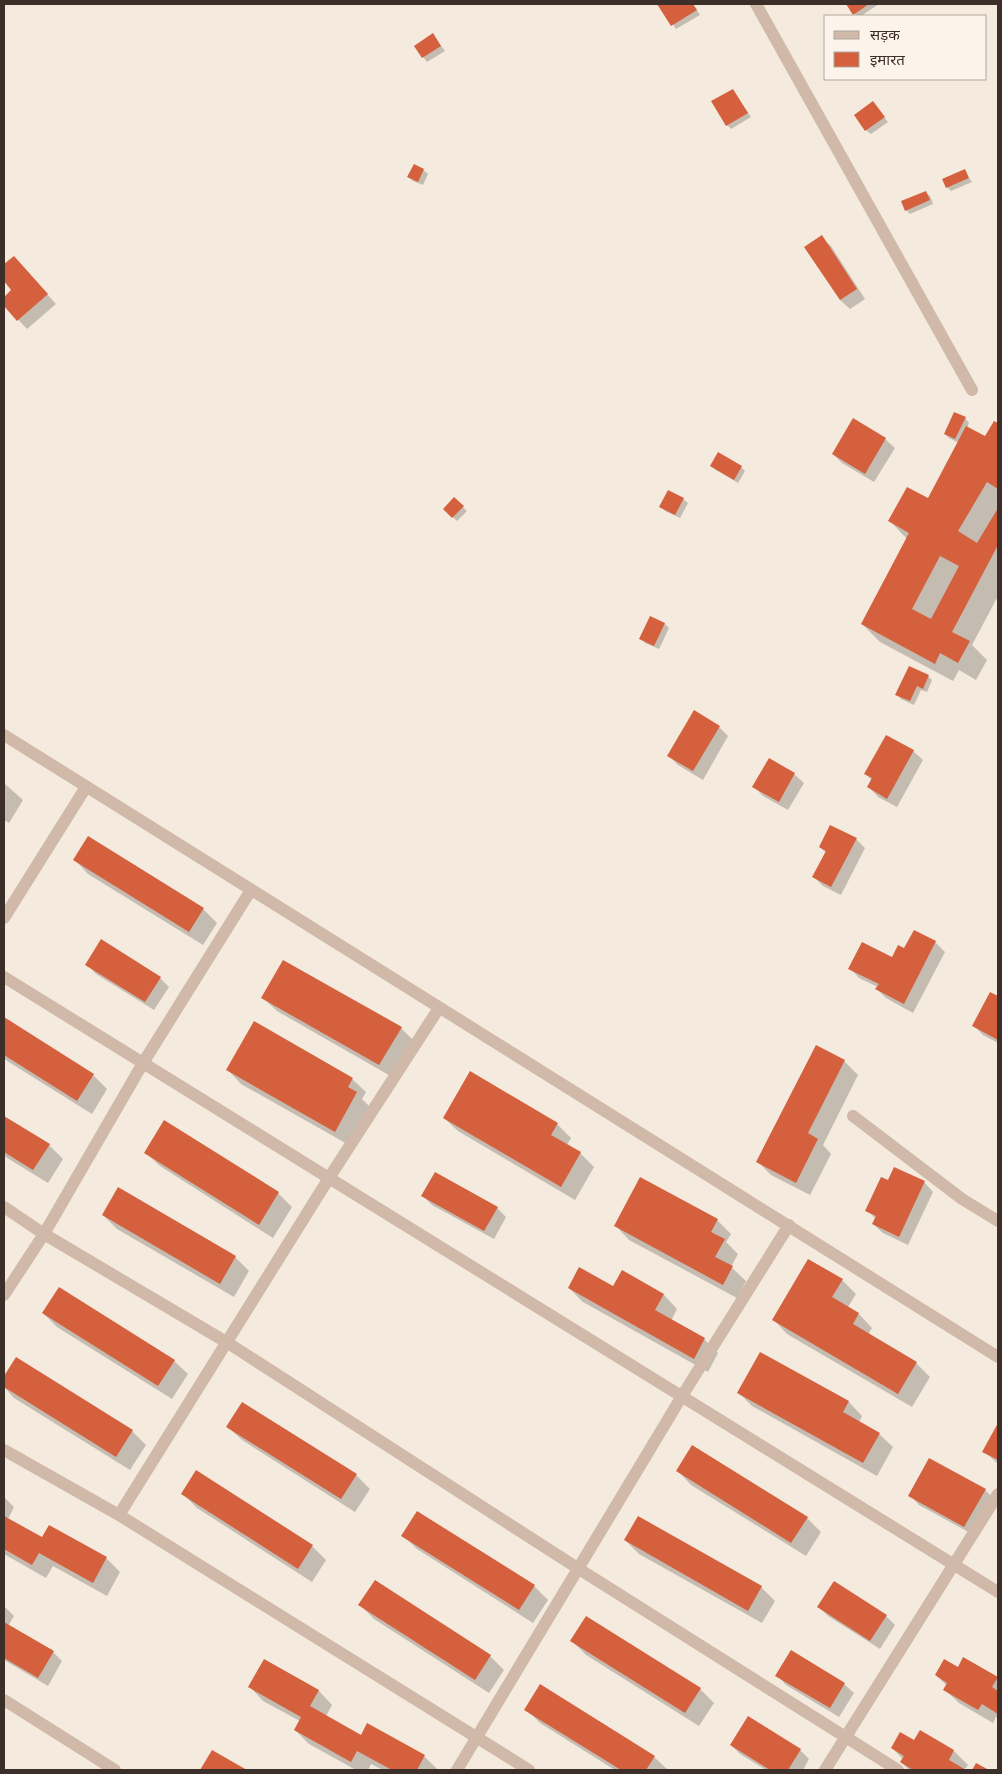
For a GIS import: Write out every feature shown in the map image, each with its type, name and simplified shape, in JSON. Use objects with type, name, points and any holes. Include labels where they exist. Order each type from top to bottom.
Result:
[{"type":"street","points":[[756,4],[972,390]]},
{"type":"street","points":[[4,735],[998,1357]]},
{"type":"street","points":[[4,918],[86,787]]},
{"type":"street","points":[[4,1295],[44,1234],[142,1063],[250,890]]},
{"type":"street","points":[[4,977],[998,1592]]},
{"type":"street","points":[[119,1515],[228,1343],[329,1178],[439,1008]]},
{"type":"street","points":[[853,1116],[962,1199],[998,1221]]},
{"type":"street","points":[[4,1207],[44,1234],[228,1343],[898,1770]]},
{"type":"street","points":[[457,1770],[682,1396],[789,1225]]},
{"type":"street","points":[[4,1450],[119,1515],[528,1770]]},
{"type":"street","points":[[825,1770],[998,1494]]},
{"type":"street","points":[[4,1700],[115,1770]]},
{"type":"building","points":[[657,4],[693,4],[697,10],[671,26]]},
{"type":"building","points":[[846,4],[869,4],[853,15]]},
{"type":"building","points":[[433,33],[441,46],[422,58],[414,46]]},
{"type":"building","points":[[733,89],[748,113],[726,126],[711,101]]},
{"type":"building","points":[[873,101],[885,117],[865,131],[854,115]]},
{"type":"building","points":[[414,164],[424,169],[418,182],[407,177]]},
{"type":"building","points":[[965,169],[969,178],[946,188],[942,179]]},
{"type":"building","points":[[926,191],[930,200],[905,211],[901,201]]},
{"type":"building","points":[[822,235],[857,289],[840,300],[804,247]]},
{"type":"building","points":[[14,256],[48,294],[17,321],[4,306],[4,297],[11,290],[4,281],[4,264]]},
{"type":"building","points":[[954,412],[966,417],[955,439],[944,434]]},
{"type":"building","points":[[853,418],[886,438],[865,474],[832,454]]},
{"type":"building","points":[[994,421],[998,423],[998,489],[987,482],[958,531],[977,543],[998,508],[998,545],[952,632],[970,641],[958,663],[940,653],[935,664],[861,624],[909,533],[888,521],[907,487],[928,498],[966,426],[985,436]],"holes":[[[940,556],[959,566],[931,619],[912,609]]]},
{"type":"building","points":[[718,452],[742,466],[734,480],[710,466]]},
{"type":"building","points":[[668,490],[684,498],[675,515],[659,507]]},
{"type":"building","points":[[454,497],[464,506],[452,518],[443,509]]},
{"type":"building","points":[[650,616],[665,623],[654,646],[639,639]]},
{"type":"building","points":[[909,666],[929,675],[923,689],[917,686],[910,701],[895,695]]},
{"type":"building","points":[[694,710],[720,726],[693,771],[667,756]]},
{"type":"building","points":[[886,735],[914,750],[887,799],[867,787],[872,778],[864,774]]},
{"type":"building","points":[[769,758],[795,773],[779,802],[752,787]]},
{"type":"building","points":[[830,825],[857,838],[831,887],[812,877],[826,851],[819,847]]},
{"type":"building","points":[[88,836],[204,908],[189,932],[73,860]]},
{"type":"building","points":[[914,930],[936,941],[904,1004],[875,989],[879,984],[848,969],[862,942],[892,957],[898,945],[904,948]]},
{"type":"building","points":[[101,939],[161,977],[145,1002],[85,965]]},
{"type":"building","points":[[283,960],[402,1027],[379,1065],[261,998]]},
{"type":"building","points":[[990,992],[998,996],[998,1040],[972,1026]]},
{"type":"building","points":[[4,1017],[94,1074],[77,1101],[4,1055]]},
{"type":"building","points":[[254,1021],[353,1078],[348,1087],[357,1092],[335,1132],[226,1070]]},
{"type":"building","points":[[816,1045],[845,1060],[808,1133],[818,1139],[796,1183],[756,1162]]},
{"type":"building","points":[[470,1071],[558,1123],[551,1135],[581,1152],[561,1187],[443,1118]]},
{"type":"building","points":[[4,1116],[50,1144],[33,1170],[4,1152]]},
{"type":"building","points":[[164,1120],[279,1192],[259,1225],[144,1153]]},
{"type":"building","points":[[894,1167],[925,1181],[899,1237],[872,1224],[876,1216],[865,1211],[881,1177],[888,1180]]},
{"type":"building","points":[[435,1172],[498,1207],[484,1231],[421,1196]]},
{"type":"building","points":[[640,1177],[718,1219],[711,1232],[725,1239],[715,1257],[733,1266],[723,1285],[614,1226]]},
{"type":"building","points":[[118,1187],[236,1256],[220,1284],[102,1215]]},
{"type":"building","points":[[808,1259],[843,1279],[832,1297],[859,1313],[853,1324],[917,1362],[898,1394],[772,1320]]},
{"type":"building","points":[[579,1267],[613,1286],[622,1270],[664,1294],[655,1310],[705,1338],[694,1359],[568,1288]]},
{"type":"building","points":[[59,1287],[175,1360],[158,1386],[42,1313]]},
{"type":"building","points":[[760,1352],[849,1401],[843,1412],[880,1433],[863,1463],[737,1393]]},
{"type":"building","points":[[16,1357],[133,1430],[116,1457],[4,1387],[4,1376]]},
{"type":"building","points":[[242,1402],[357,1474],[341,1499],[226,1427]]},
{"type":"building","points":[[998,1423],[998,1460],[982,1452]]},
{"type":"building","points":[[692,1445],[808,1517],[791,1543],[676,1471]]},
{"type":"building","points":[[929,1458],[986,1489],[964,1527],[908,1496]]},
{"type":"building","points":[[196,1470],[313,1545],[298,1569],[181,1494]]},
{"type":"building","points":[[417,1511],[535,1585],[519,1610],[401,1536]]},
{"type":"building","points":[[4,1516],[42,1537],[49,1525],[107,1557],[93,1583],[39,1553],[32,1565],[4,1549]]},
{"type":"building","points":[[638,1516],[762,1586],[748,1611],[624,1540]]},
{"type":"building","points":[[375,1580],[491,1655],[475,1680],[358,1605]]},
{"type":"building","points":[[834,1581],[887,1615],[870,1641],[817,1607]]},
{"type":"building","points":[[586,1616],[701,1688],[685,1713],[570,1641]]},
{"type":"building","points":[[4,1622],[54,1651],[38,1678],[4,1658]]},
{"type":"building","points":[[791,1650],[845,1683],[830,1708],[775,1676]]},
{"type":"building","points":[[963,1657],[998,1677],[992,1687],[998,1691],[998,1714],[982,1704],[978,1710],[943,1690],[947,1683],[935,1675],[944,1659],[958,1667]]},
{"type":"building","points":[[264,1659],[319,1690],[310,1706],[361,1735],[367,1723],[425,1755],[417,1770],[392,1770],[357,1751],[351,1762],[294,1730],[301,1717],[248,1687]]},
{"type":"building","points":[[540,1684],[655,1756],[646,1770],[621,1770],[524,1710]]},
{"type":"building","points":[[748,1716],[801,1749],[788,1770],[770,1770],[730,1745]]},
{"type":"building","points":[[920,1730],[954,1750],[949,1760],[966,1770],[913,1770],[900,1762],[904,1756],[891,1748],[900,1732],[914,1740]]},
{"type":"building","points":[[212,1750],[247,1770],[200,1770]]},
{"type":"building","points":[[976,1763],[989,1770],[972,1770]]}]
